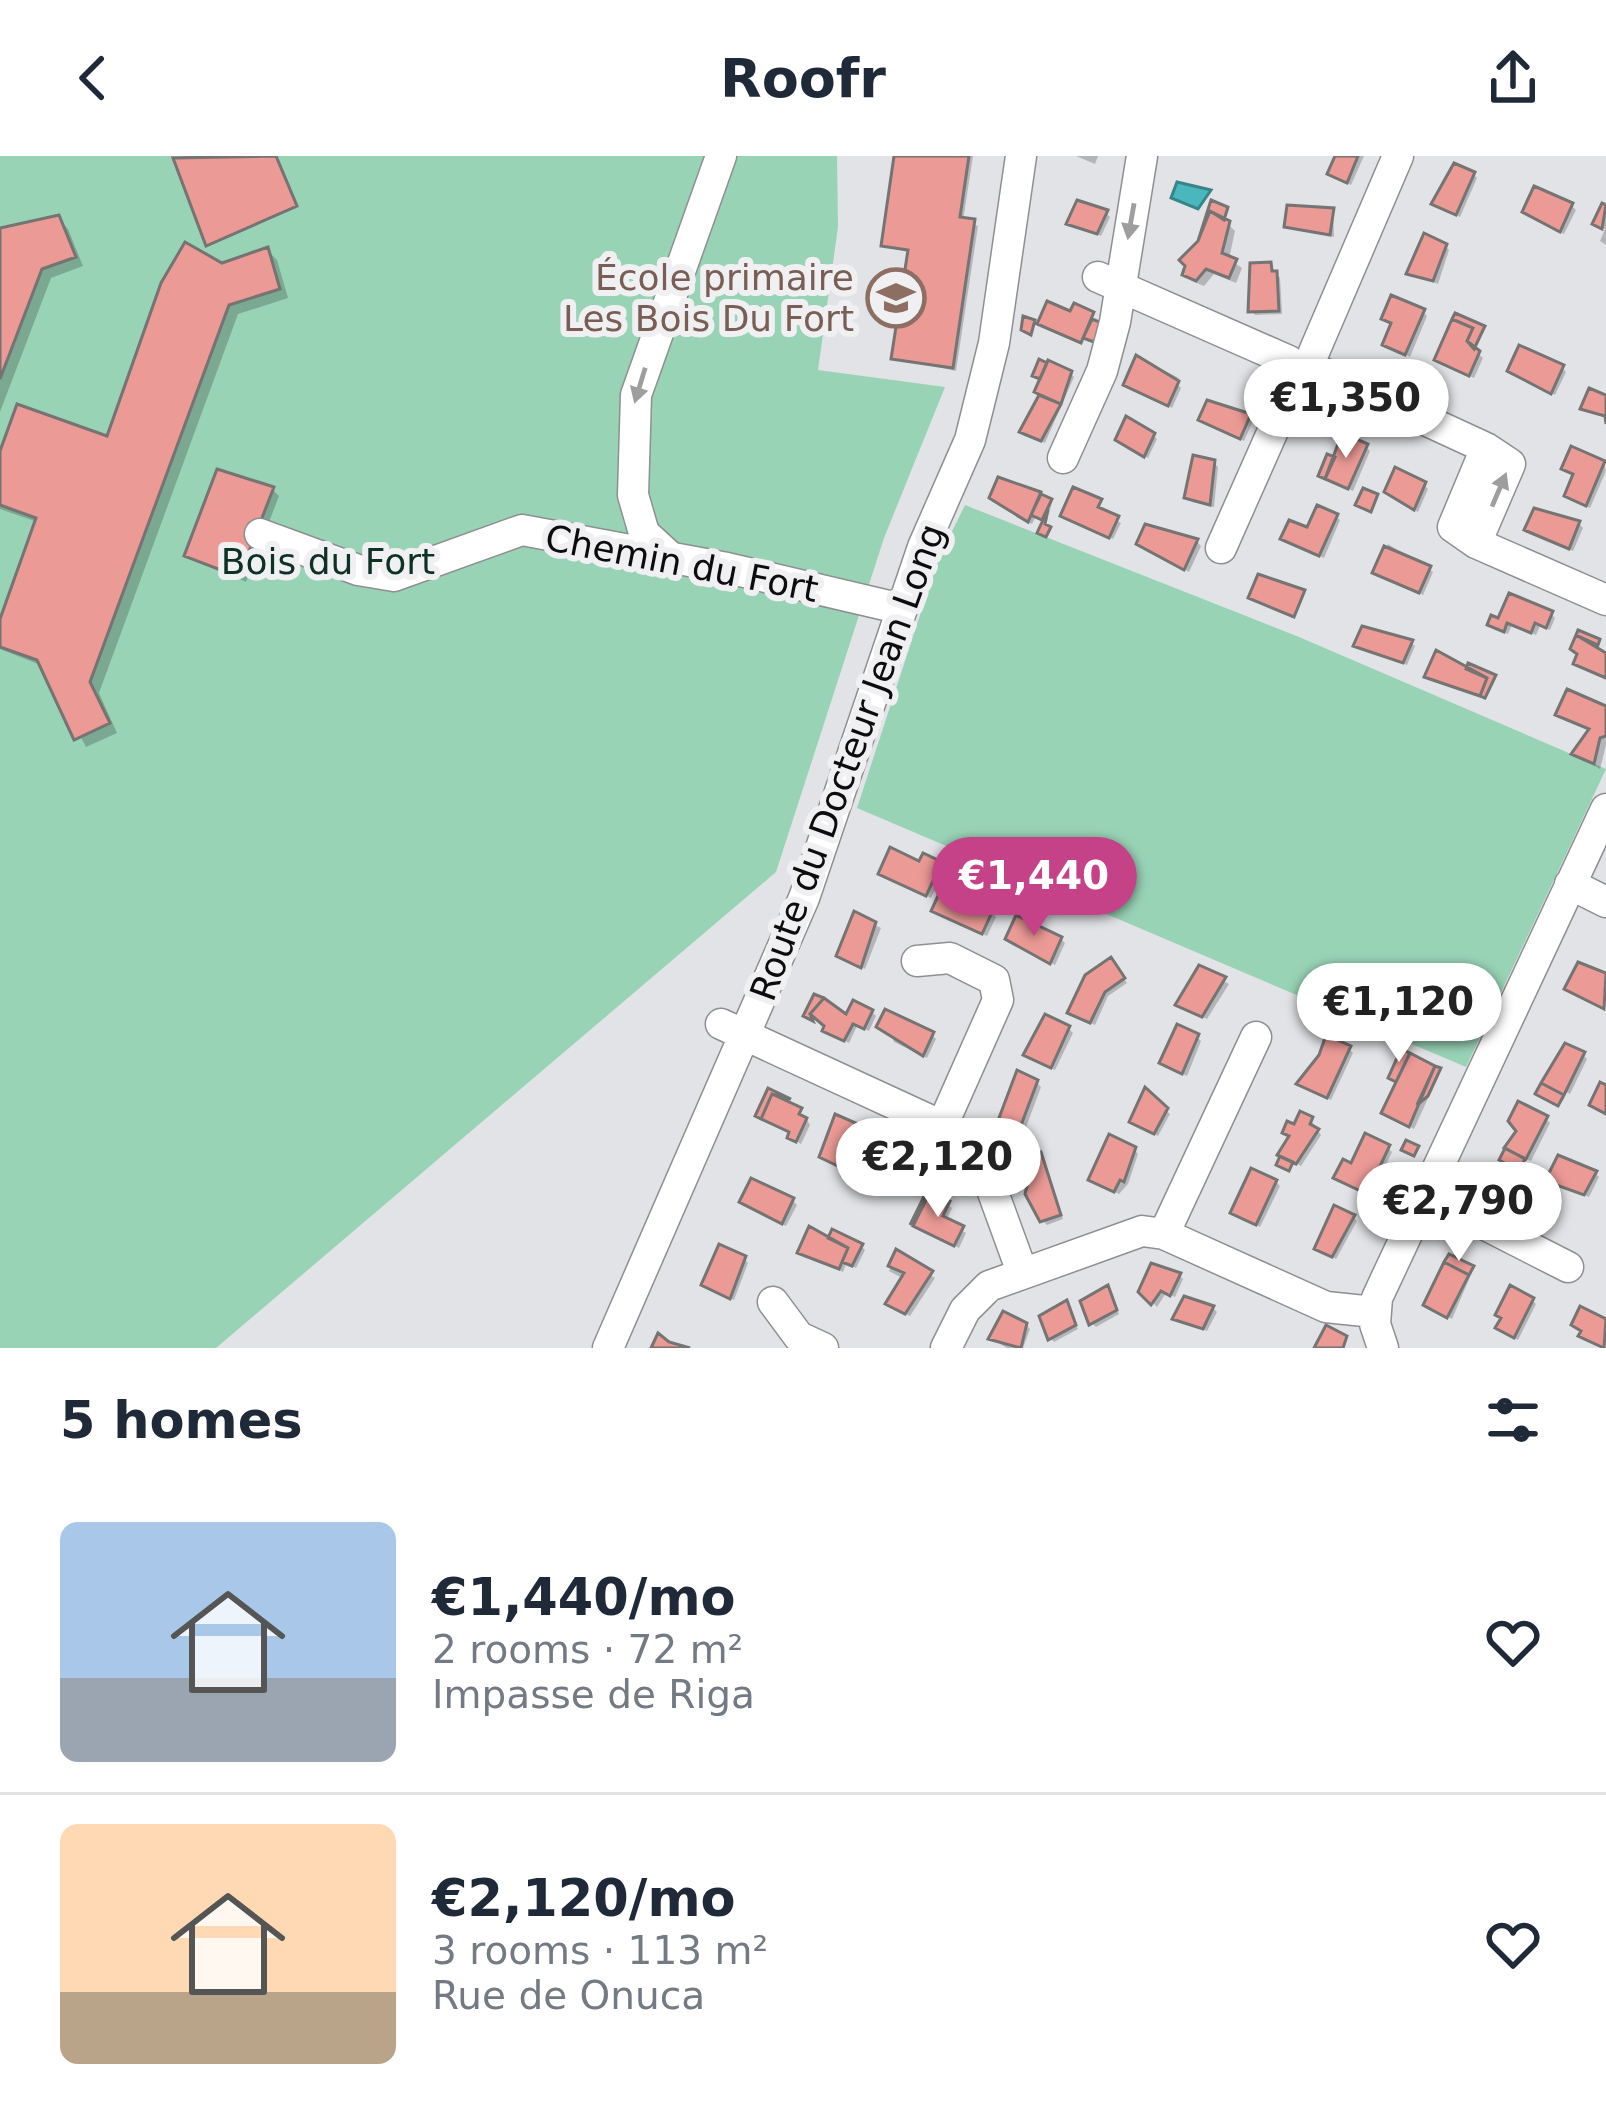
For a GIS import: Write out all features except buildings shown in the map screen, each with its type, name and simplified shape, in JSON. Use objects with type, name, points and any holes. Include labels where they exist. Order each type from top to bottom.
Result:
[{"type":"street","points":[[668,556],[644,532],[633,495],[635,394],[721,156]]},
{"type":"street","name":"Route du Docteur Jean Long","points":[[608,1348],[733,1029],[812,879],[902,609],[983,395],[1021,156]]},
{"type":"street","points":[[1064,458],[1102,370],[1109,282],[1142,156]]},
{"type":"street","points":[[1220,548],[1398,156]]},
{"type":"street","points":[[1109,282],[1486,448],[1510,464],[1477,543],[1606,600]]},
{"type":"street","name":"Chemin du Fort","points":[[260,534],[394,576],[522,530],[668,556],[902,609]]},
{"type":"street","points":[[1383,1348],[1374,1312],[1423,1192],[1606,809]]},
{"type":"street","points":[[1570,884],[1606,902]]},
{"type":"street","points":[[917,961],[950,958],[994,980],[998,1000],[943,1124]]},
{"type":"street","points":[[733,1029],[964,1136],[982,1162],[1022,1272]]},
{"type":"street","points":[[1164,1234],[1256,1037]]},
{"type":"street","points":[[1423,1192],[1568,1267]]},
{"type":"street","points":[[946,1348],[964,1310],[989,1286],[1142,1231],[1164,1234],[1326,1306],[1374,1312]]},
{"type":"street","points":[[773,1302],[800,1337],[823,1348]]},
{"type":"green space","name":"Bois du Fort","points":[[0,156],[837,156],[838,227],[818,370],[945,387],[884,538],[776,872],[216,1348],[0,1348]]},
{"type":"green space","points":[[965,505],[1299,637],[1606,769],[1466,1067],[857,808],[938,560]]},
{"type":"water","points":[[1177,182],[1211,190],[1198,209],[1171,198]]},
{"type":"place","name":"École primaire Les Bois Du Fort","points":[[896,298]]}]
